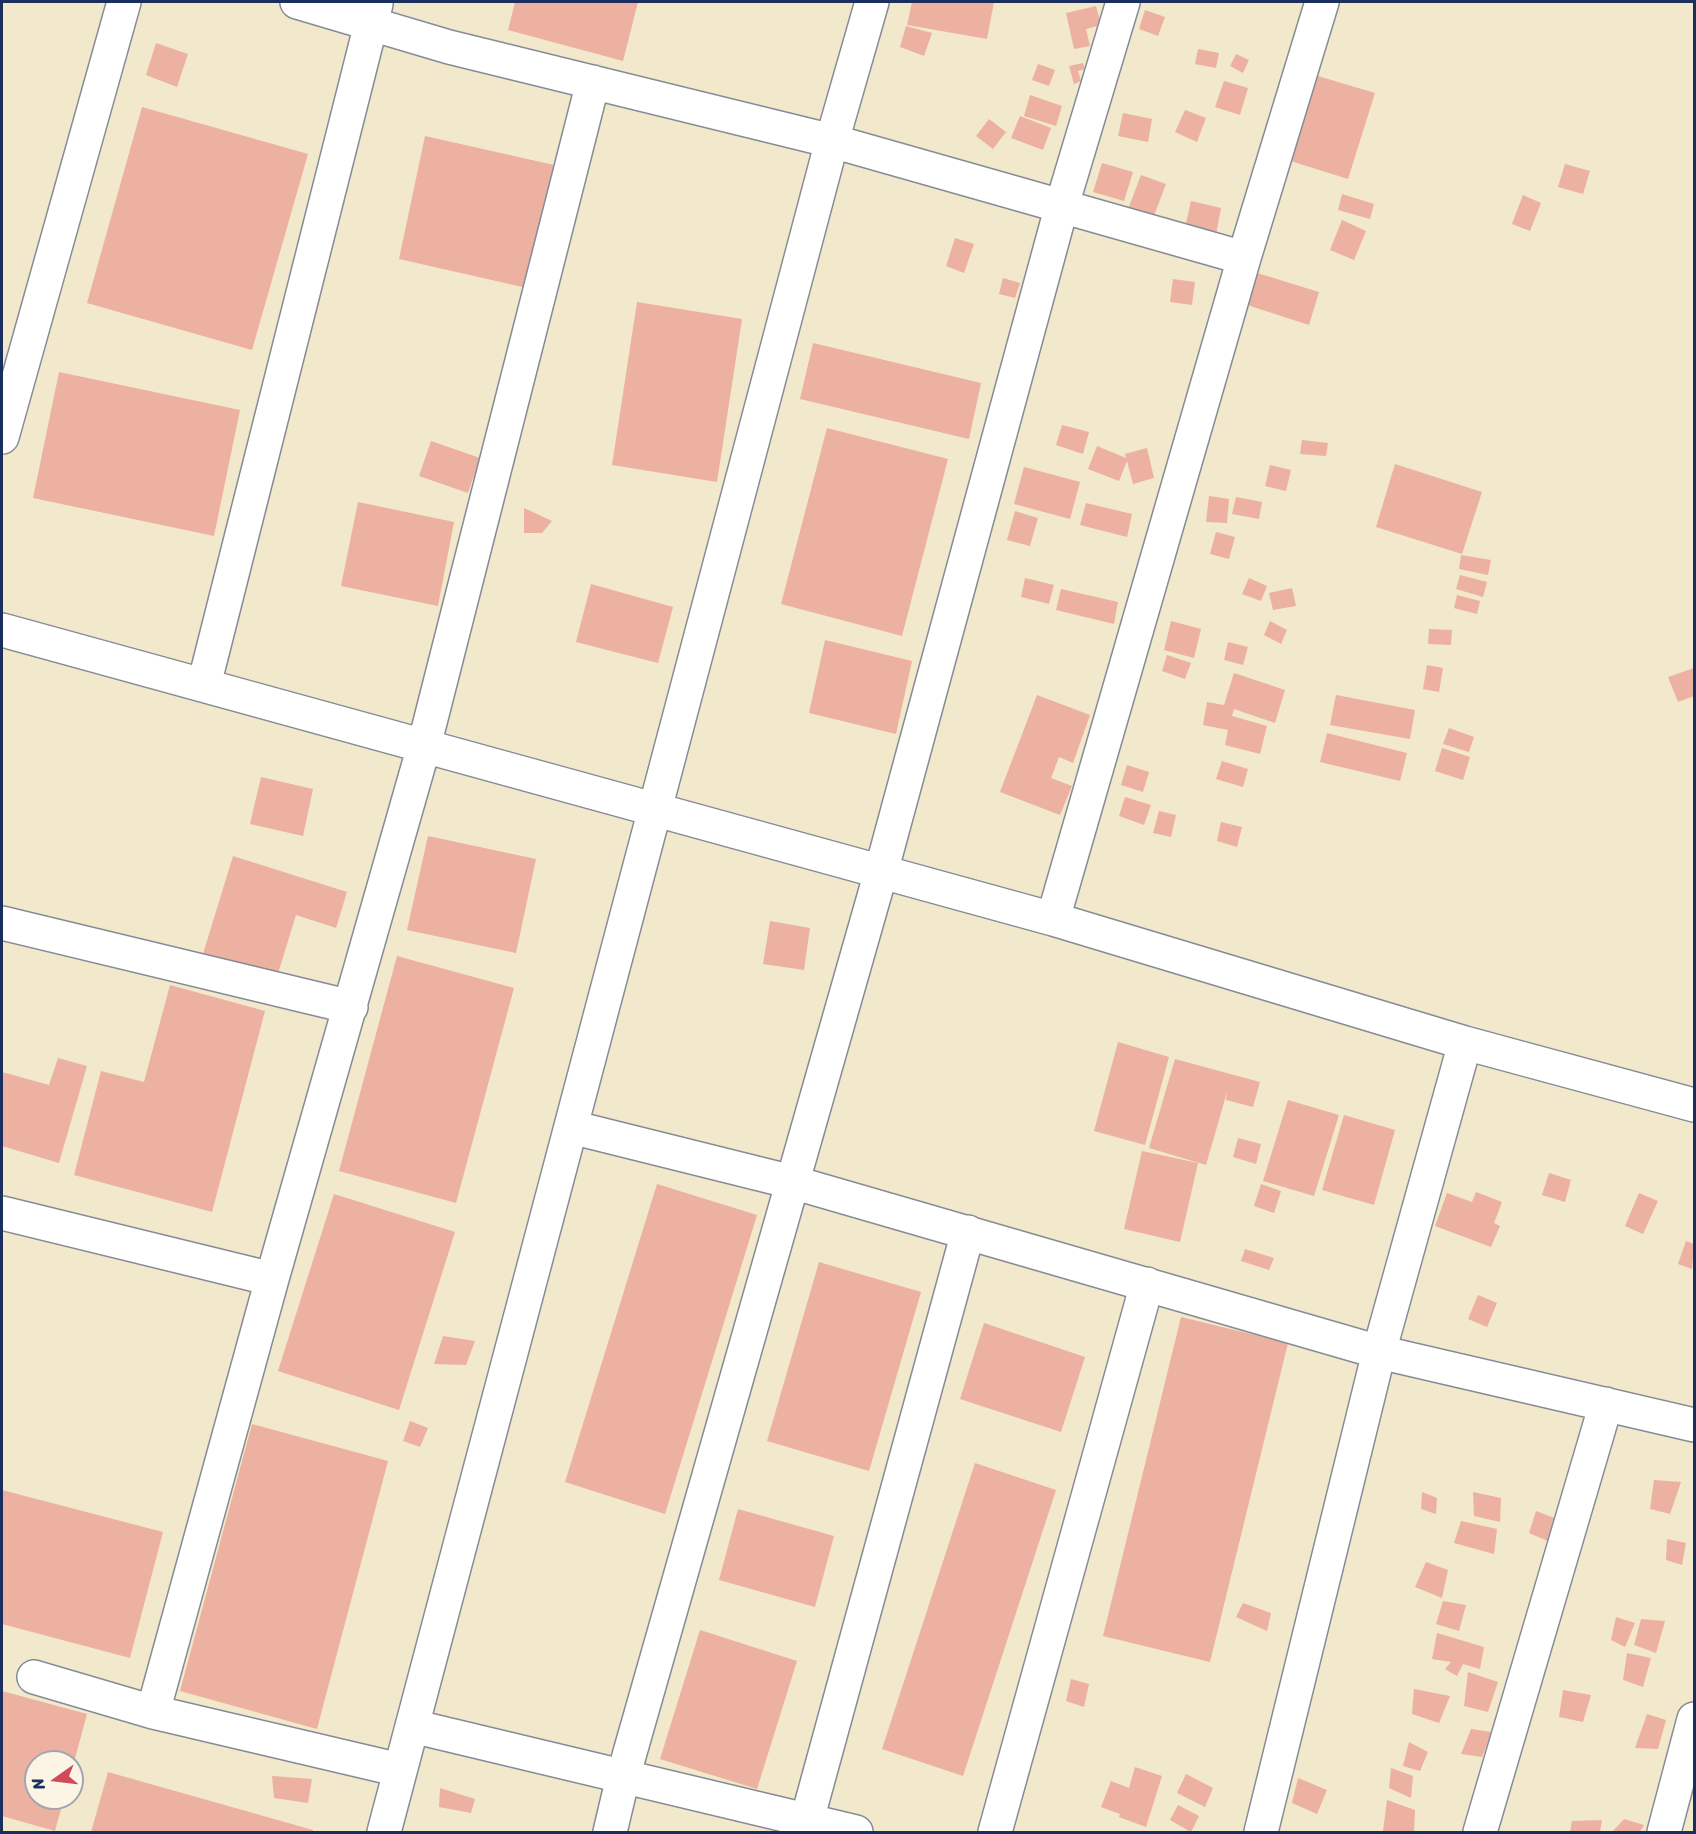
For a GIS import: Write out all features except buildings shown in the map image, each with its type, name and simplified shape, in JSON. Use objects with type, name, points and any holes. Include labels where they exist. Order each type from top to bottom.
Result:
[{"type":"street","points":[[2,437],[124,2]]},
{"type":"street","points":[[297,2],[374,12],[449,47],[832,141],[1244,258]]},
{"type":"street","points":[[384,1833],[832,141],[872,2]]},
{"type":"street","points":[[610,1833],[623,1777],[881,872],[1062,205],[1124,2]]},
{"type":"street","points":[[1053,919],[1318,2]]},
{"type":"street","points":[[204,685],[374,12]]},
{"type":"street","points":[[153,1712],[272,1279],[424,746],[593,82]]},
{"type":"street","points":[[2,630],[1053,919],[1465,1042],[1695,1106]]},
{"type":"street","points":[[2,923],[351,1007]]},
{"type":"street","points":[[1261,1833],[1379,1352],[1465,1042]]},
{"type":"street","points":[[571,1127],[792,1182],[1379,1352],[1695,1425]]},
{"type":"street","points":[[2,1213],[272,1279]]},
{"type":"street","points":[[807,1820],[968,1232]]},
{"type":"street","points":[[995,1833],[1147,1284]]},
{"type":"street","points":[[1480,1833],[1606,1404]]},
{"type":"street","points":[[34,1677],[153,1712],[400,1770]]},
{"type":"street","points":[[1664,1833],[1695,1719]]},
{"type":"street","points":[[412,1726],[623,1777],[758,1821],[807,1820],[856,1833]]}]
